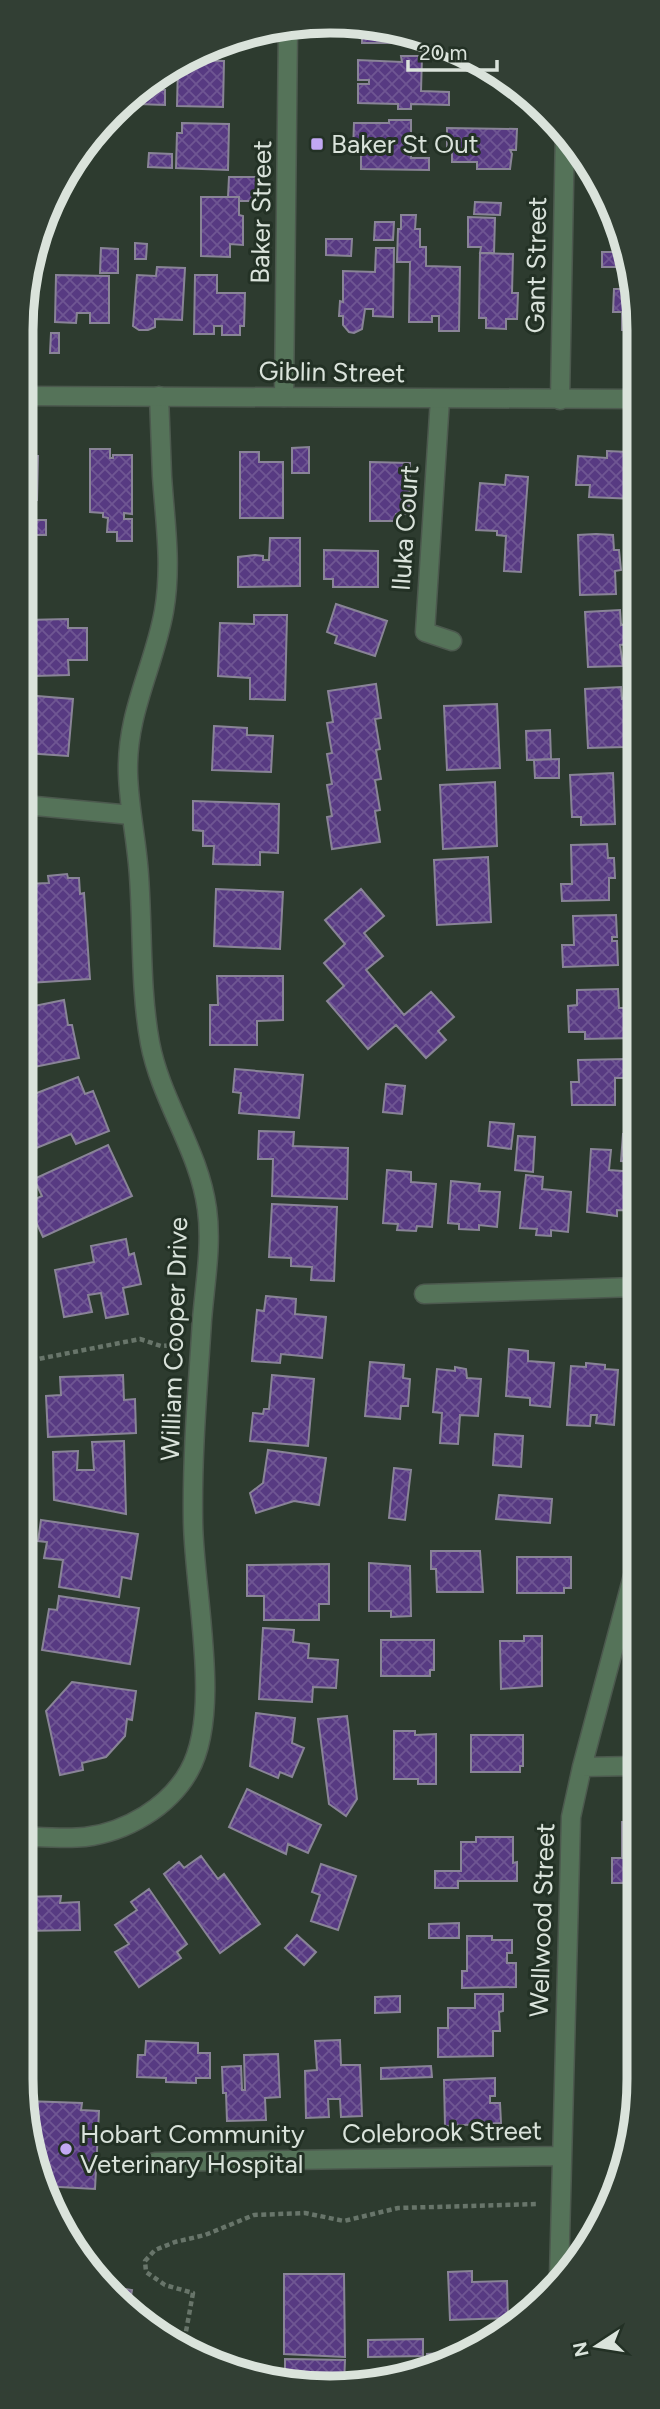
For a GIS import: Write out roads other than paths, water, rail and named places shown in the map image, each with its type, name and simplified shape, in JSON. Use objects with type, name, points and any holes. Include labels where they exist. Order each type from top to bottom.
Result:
[{"type":"street","name":"Baker Street","points":[[284,397],[288,36]]},
{"type":"street","name":"Gant Street","points":[[560,400],[565,149]]},
{"type":"street","name":"Giblin Street","points":[[33,396],[627,399]]},
{"type":"street","name":"William Cooper Drive","points":[[33,1836],[86,1837],[113,1831],[141,1819],[167,1798],[189,1772],[200,1743],[205,1711],[193,1518],[209,1232],[199,1174],[159,1077],[150,1044],[139,872],[128,770],[131,733],[139,695],[164,614],[168,575],[159,397]]},
{"type":"street","name":"Iluka Court","points":[[440,399],[425,632],[452,641]]},
{"type":"street","points":[[33,806],[131,815]]},
{"type":"street","points":[[424,1294],[627,1287]]},
{"type":"street","name":"Wellwood Street","points":[[559,2267],[571,1816],[627,1598]]},
{"type":"street","points":[[582,1767],[627,1766]]},
{"type":"street","name":"Colebrook Street","points":[[155,2162],[562,2157]]},
{"type":"place","name":"Baker St Out","points":[[317,144]]},
{"type":"place","name":"Hobart Community Veterinary Hospital","points":[[66,2149]]}]
